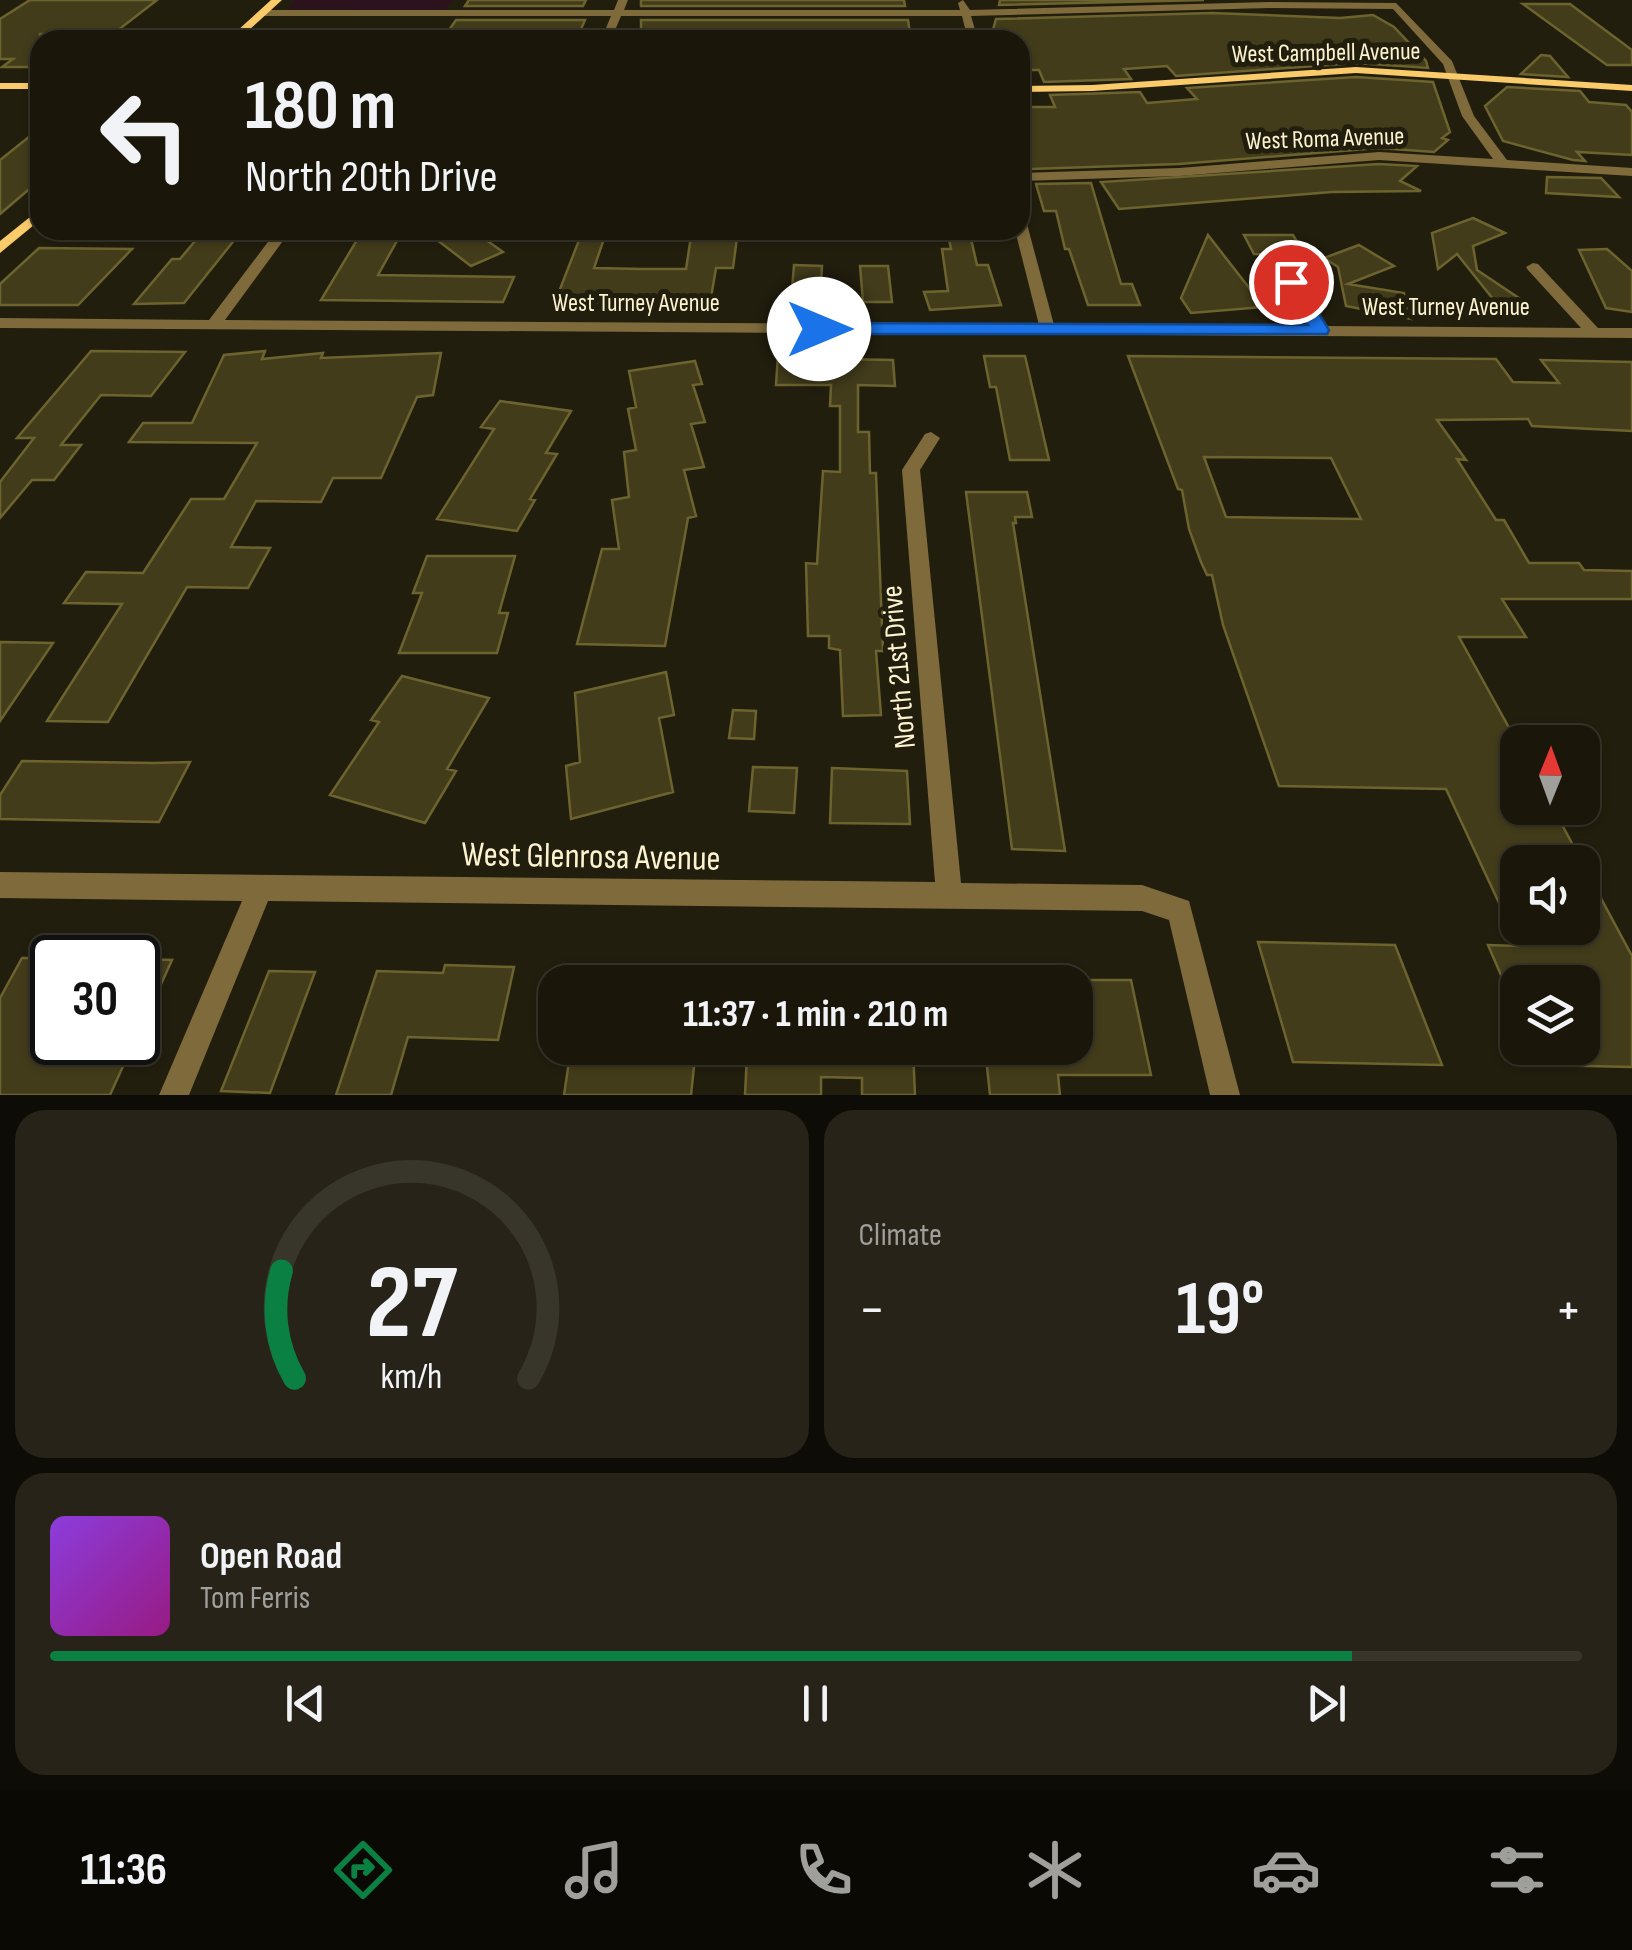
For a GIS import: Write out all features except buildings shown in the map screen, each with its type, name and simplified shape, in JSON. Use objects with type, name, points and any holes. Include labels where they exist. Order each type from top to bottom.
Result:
[{"type":"street","points":[[243,30],[277,0]]},
{"type":"street","points":[[962,0],[970,30]]},
{"type":"street","points":[[263,13],[620,6],[966,12],[1396,6],[1454,74],[1468,116],[1501,161]]},
{"type":"street","points":[[610,30],[620,6]]},
{"type":"street","name":"West Campbell Avenue","points":[[1030,89],[1092,88],[1310,71],[1454,74],[1632,88]]},
{"type":"street","points":[[0,86],[30,86]]},
{"type":"street","name":"West Roma Avenue","points":[[1030,177],[1179,172],[1313,158],[1501,161],[1632,172]]},
{"type":"street","points":[[0,249],[30,222]]},
{"type":"street","points":[[213,325],[277,240]]},
{"type":"street","points":[[1024,240],[1048,330]]},
{"type":"street","points":[[1533,267],[1594,333]]},
{"type":"street","points":[[1291,282],[1320,330]]},
{"type":"street","name":"West Turney Avenue","points":[[0,323],[1631,334]]},
{"type":"street","name":"North 21st Drive","points":[[931,438],[911,470],[949,896]]},
{"type":"street","name":"West Glenrosa Avenue","points":[[0,885],[1142,898],[1180,910],[1225,1095]]},
{"type":"street","points":[[174,1095],[260,889]]},
{"type":"shaded area","points":[[295,0],[453,0],[444,11],[288,9]]},
{"type":"route","points":[[819,329],[1320,330],[1291,282]]}]
